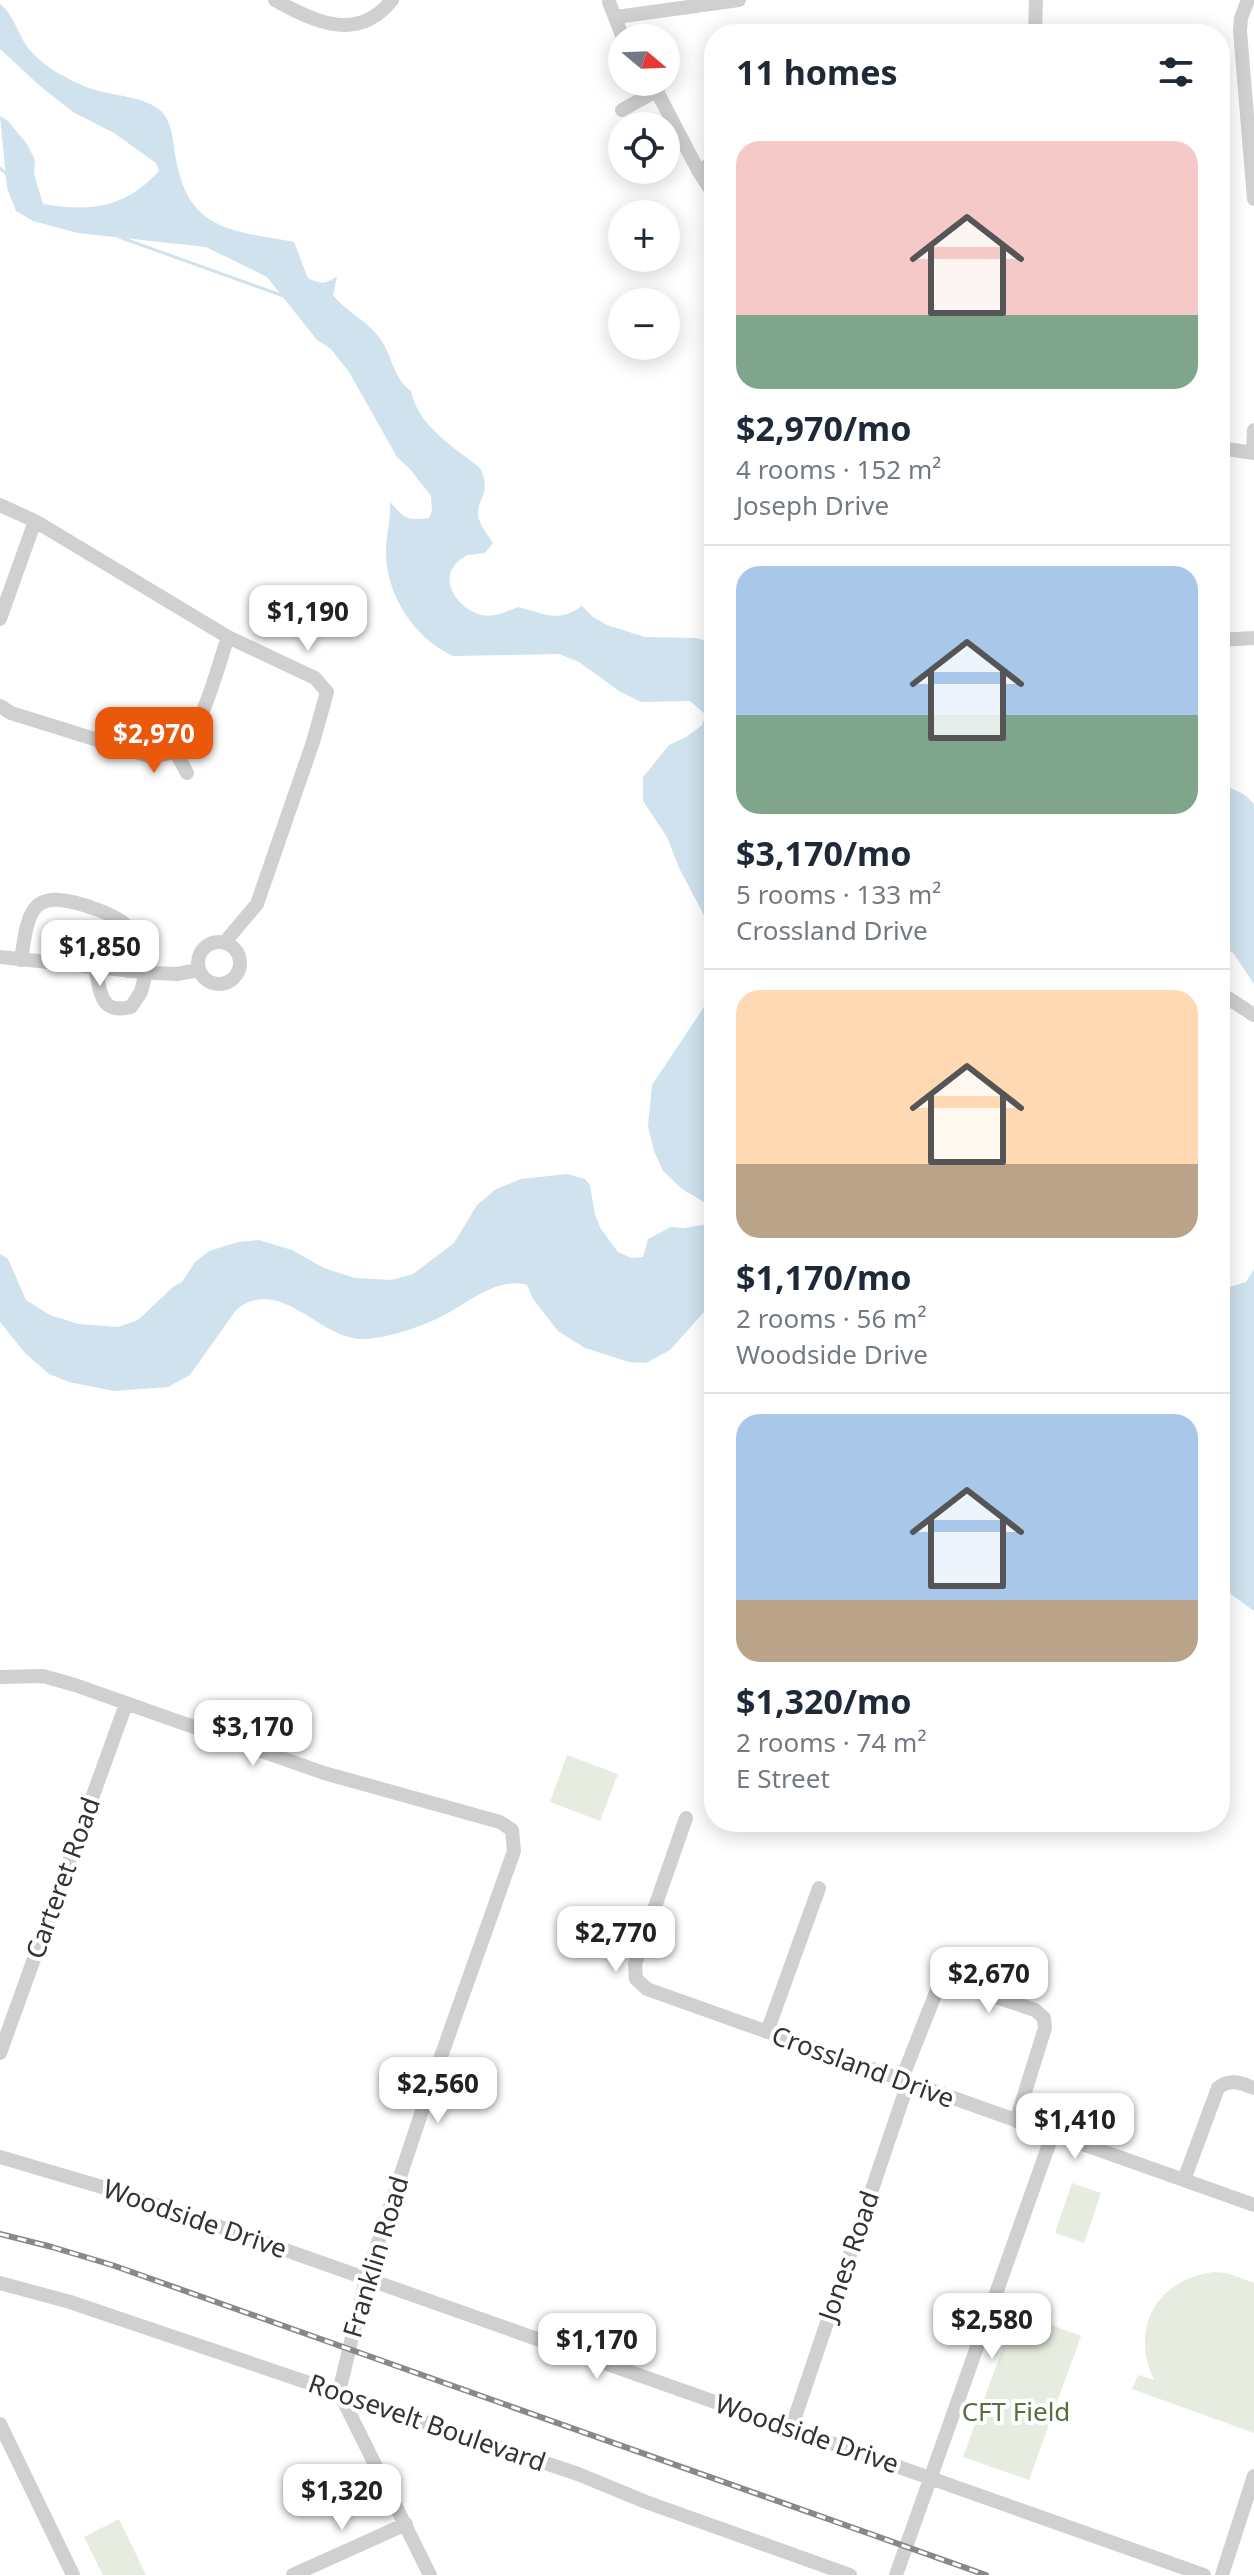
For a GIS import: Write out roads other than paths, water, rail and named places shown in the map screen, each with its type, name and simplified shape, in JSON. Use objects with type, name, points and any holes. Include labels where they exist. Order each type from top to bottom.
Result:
[{"type":"street","points":[[275,0],[332,26],[345,26],[369,21],[392,0]]},
{"type":"street","points":[[616,17],[739,0]]},
{"type":"street","points":[[1035,24],[1036,0]]},
{"type":"street","points":[[1248,0],[1240,31],[1254,199]]},
{"type":"street","points":[[609,2],[617,24]]},
{"type":"street","points":[[622,110],[641,96]]},
{"type":"street","points":[[660,96],[704,180]]},
{"type":"street","points":[[699,172],[704,168]]},
{"type":"street","points":[[1230,449],[1253,452],[1254,430]]},
{"type":"street","points":[[0,505],[35,521],[228,637],[315,678],[327,692],[257,904],[225,942]]},
{"type":"street","points":[[0,619],[35,521]]},
{"type":"street","points":[[0,706],[11,713],[149,756],[175,751],[197,728],[228,637]]},
{"type":"street","points":[[1230,639],[1254,638]]},
{"type":"street","points":[[175,751],[187,773]]},
{"type":"street","points":[[21,960],[31,915],[44,901],[60,900],[119,917],[129,929],[132,944],[128,971]]},
{"type":"street","points":[[213,942],[225,942],[233,946],[240,958],[239,972],[229,982],[216,984],[203,977],[198,957],[213,942]]},
{"type":"street","points":[[0,957],[128,971],[177,974],[199,970]]},
{"type":"street","points":[[95,968],[103,1002],[110,1008],[121,1010],[131,1007],[141,992],[146,972]]},
{"type":"street","points":[[1230,999],[1254,1015]]},
{"type":"street","points":[[0,1677],[43,1676],[126,1704]]},
{"type":"street","name":"Franklin Road","points":[[126,1704],[324,1773],[500,1822],[512,1830],[514,1851],[366,2279],[339,2392]]},
{"type":"street","name":"Carteret Road","points":[[0,2053],[126,1704]]},
{"type":"street","name":"Crossland Drive","points":[[686,1818],[635,1964],[636,1979],[640,1985],[1254,2205]]},
{"type":"street","points":[[767,2032],[819,1888]]},
{"type":"street","name":"Jones Road","points":[[791,2429],[904,2082],[937,1990],[943,1985],[950,1982],[1035,2010],[1044,2018],[1045,2028],[1016,2121]]},
{"type":"street","points":[[1184,2180],[1218,2088],[1225,2082],[1236,2081],[1254,2088]]},
{"type":"street","points":[[896,2575],[1053,2133]]},
{"type":"street","name":"Woodside Drive","points":[[0,2157],[102,2187],[1204,2575]]},
{"type":"street","name":"Roosevelt Boulevard","points":[[0,2283],[70,2302],[578,2474],[646,2502],[850,2575]]},
{"type":"street","points":[[339,2392],[430,2575]]},
{"type":"street","points":[[0,2424],[73,2575]]},
{"type":"street","points":[[1222,2575],[1254,2476]]},
{"type":"street","points":[[293,2575],[406,2524]]},
{"type":"water","points":[[0,4],[29,48],[53,70],[87,87],[147,103],[162,112],[170,128],[182,183],[191,201],[203,214],[233,230],[294,242],[308,278],[323,283],[337,276],[333,295],[378,336],[397,375],[411,391],[429,425],[480,468],[484,477],[478,513],[481,525],[493,543],[485,553],[466,556],[451,571],[452,589],[463,605],[487,616],[518,607],[557,616],[582,606],[607,625],[645,637],[704,640],[704,713],[690,701],[641,702],[619,691],[579,662],[559,654],[453,656],[426,638],[397,599],[387,568],[386,546],[390,502],[406,517],[429,518],[431,496],[397,457],[349,372],[331,349],[317,340],[267,277],[206,247],[78,233],[33,221],[16,211],[7,188],[0,116],[27,144],[35,160],[34,174],[43,204],[92,207],[106,204],[133,193],[159,171],[156,163],[114,133],[73,112],[0,49]]},
{"type":"water","points":[[704,720],[704,915],[679,868],[667,837],[643,801],[643,777],[669,745],[702,725]]},
{"type":"water","points":[[1230,788],[1254,804],[1254,984],[1230,951]]},
{"type":"water","points":[[704,1007],[704,1202],[682,1189],[663,1171],[654,1151],[648,1126],[652,1085]]},
{"type":"water","points":[[567,1174],[585,1179],[590,1185],[595,1215],[601,1229],[618,1252],[631,1258],[643,1257],[648,1239],[671,1227],[704,1225],[704,1312],[670,1350],[646,1363],[629,1362],[585,1348],[558,1331],[533,1299],[527,1285],[495,1287],[419,1326],[365,1339],[348,1337],[284,1303],[269,1299],[253,1301],[236,1310],[190,1375],[168,1387],[114,1391],[69,1382],[49,1374],[25,1353],[0,1322],[0,1254],[8,1259],[26,1300],[50,1315],[78,1324],[118,1327],[138,1320],[182,1282],[195,1262],[209,1251],[238,1242],[259,1240],[292,1250],[324,1268],[355,1278],[391,1280],[413,1274],[454,1243],[477,1205],[496,1189],[521,1179]]},
{"type":"water","points":[[1254,1269],[1254,1611],[1230,1593],[1230,1287],[1246,1282]]},
{"type":"waterway","points":[[0,168],[9,176]]},
{"type":"waterway","points":[[119,237],[289,298]]},
{"type":"railway","points":[[0,2234],[112,2265],[986,2575]]},
{"type":"park label","name":"CFT Field","points":[[1016,2412]]}]
